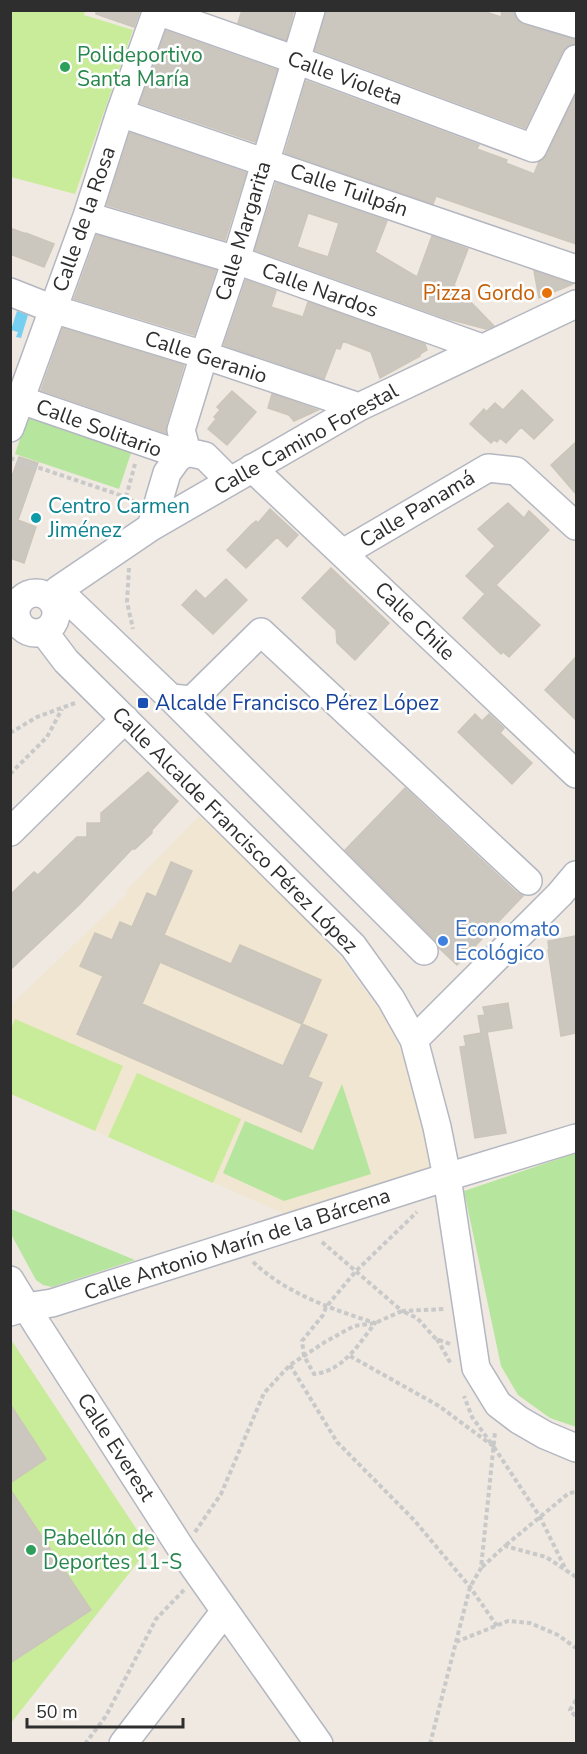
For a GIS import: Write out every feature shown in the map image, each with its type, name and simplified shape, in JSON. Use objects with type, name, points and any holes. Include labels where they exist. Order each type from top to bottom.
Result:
[{"type":"street","name":"Calle Margarita","points":[[182,455],[181,430],[236,260],[311,10]]},
{"type":"street","points":[[529,10],[576,24]]},
{"type":"street","name":"Calle Violeta","points":[[157,11],[533,148],[576,59]]},
{"type":"street","name":"Calle de la Rosa","points":[[10,428],[87,216],[120,113],[157,11]]},
{"type":"street","name":"Calle Tuilpán","points":[[120,113],[576,269]]},
{"type":"street","name":"Calle Nardos","points":[[87,216],[236,260],[482,348]]},
{"type":"street","name":"Calle Geranio","points":[[10,292],[52,309],[204,355],[359,407]]},
{"type":"street","name":"Calle Camino Forestal","points":[[54,595],[141,534],[359,407],[576,304]]},
{"type":"street","name":"Calle Solitario","points":[[21,400],[182,455]]},
{"type":"street","points":[[141,534],[151,492],[182,455],[205,456],[241,474]]},
{"type":"street","name":"Calle Panamá","points":[[343,553],[488,468],[516,471],[576,526]]},
{"type":"street","name":"Calle Chile","points":[[241,474],[343,553],[576,774]]},
{"type":"street","points":[[151,492],[182,509]]},
{"type":"street","points":[[54,595],[56,617],[50,628],[38,633],[25,631],[13,615],[18,602],[28,594],[54,595],[171,698],[424,951]]},
{"type":"street","name":"Calle Alcalde Francisco Pérez López","points":[[44,632],[66,661],[353,946],[391,999],[414,1041],[437,1127],[447,1177],[467,1308],[462,1359],[476,1368],[498,1404],[545,1435],[576,1448]]},
{"type":"street","points":[[171,698],[192,700],[261,632],[528,881]]},
{"type":"street","points":[[10,831],[125,719]]},
{"type":"street","points":[[414,1041],[560,894],[576,875]]},
{"type":"street","name":"Calle Antonio Marín de la Bárcena","points":[[18,1310],[52,1303],[576,1138]]},
{"type":"street","name":"Calle Everest","points":[[10,1280],[18,1310],[182,1550],[319,1743]]},
{"type":"street","points":[[123,1743],[225,1611]]},
{"type":"path","points":[[10,458],[126,497],[135,462],[142,464]]},
{"type":"path","points":[[138,504],[151,492]]},
{"type":"path","points":[[129,659],[134,632],[127,602],[141,534]]},
{"type":"path","points":[[10,733],[37,717],[91,698],[97,691]]},
{"type":"path","points":[[10,774],[47,737],[62,708]]},
{"type":"path","points":[[375,1323],[350,1356],[324,1373],[314,1374],[304,1356],[302,1341],[356,1271],[419,1210]]},
{"type":"path","points":[[301,1224],[402,1311],[417,1318],[436,1339],[462,1359]]},
{"type":"path","points":[[235,1244],[265,1273],[295,1292],[326,1307],[375,1323]]},
{"type":"path","points":[[182,1550],[221,1494],[264,1393],[290,1365],[354,1326],[375,1323],[402,1311],[467,1308]]},
{"type":"path","points":[[436,1339],[462,1359]]},
{"type":"path","points":[[350,1356],[439,1406],[493,1446]]},
{"type":"path","points":[[290,1365],[338,1442],[414,1520],[470,1587],[497,1626]]},
{"type":"path","points":[[464,1396],[472,1417],[540,1517],[566,1570]]},
{"type":"path","points":[[481,1568],[498,1404]]},
{"type":"path","points":[[430,1743],[470,1587],[481,1568],[569,1493],[576,1492]]},
{"type":"path","points":[[505,1546],[546,1557],[576,1577]]},
{"type":"path","points":[[84,1743],[106,1716],[156,1619],[200,1575]]},
{"type":"path","points":[[456,1642],[508,1621],[530,1623],[558,1635],[576,1648]]},
{"type":"path","points":[[576,1700],[570,1710],[576,1717]]},
{"type":"shaded area","points":[[199,816],[270,882],[313,927],[345,963],[383,1015],[410,1073],[430,1170],[285,1214],[11,1094],[11,1005],[127,894],[125,892]]},
{"type":"green space","name":"Polideportivo Santa María","points":[[10,11],[85,11],[84,15],[133,30],[75,194],[11,177]]},
{"type":"green space","points":[[29,412],[133,447],[119,489],[15,454]]},
{"type":"green space","points":[[15,1019],[123,1066],[95,1131],[11,1094],[11,1029]]},
{"type":"green space","points":[[137,1073],[241,1119],[213,1183],[108,1137]]},
{"type":"green space","points":[[342,1084],[371,1174],[284,1201],[223,1173],[245,1121],[313,1150]]},
{"type":"green space","points":[[576,1153],[576,1427],[550,1418],[518,1395],[501,1366],[464,1191]]},
{"type":"green space","points":[[10,1209],[135,1260],[52,1287],[43,1285],[36,1280],[11,1234]]},
{"type":"green space","points":[[10,1338],[149,1548],[11,1723],[10,1723]]},
{"type":"water","points":[[17,311],[28,315],[21,338],[16,337],[18,332],[11,330]]},
{"type":"building","points":[[96,10],[140,10],[134,27],[96,14]]},
{"type":"building","points":[[242,10],[294,10],[286,40],[238,23]]},
{"type":"building","points":[[326,10],[480,10],[501,17],[502,10],[514,10],[517,20],[524,25],[576,39],[576,44],[568,46],[562,52],[525,128],[315,50]]},
{"type":"building","points":[[166,31],[277,70],[255,142],[140,103]]},
{"type":"building","points":[[306,81],[479,145],[477,149],[507,160],[506,163],[534,174],[539,162],[547,155],[576,94],[576,244],[436,196],[433,204],[285,153]]},
{"type":"building","points":[[130,133],[246,173],[225,240],[107,205]]},
{"type":"building","points":[[276,183],[387,221],[375,252],[417,277],[432,236],[468,249],[454,285],[494,326],[486,329],[448,319],[255,250]],"holes":[[[308,213],[339,223],[328,257],[297,247]]]},
{"type":"building","points":[[10,228],[54,244],[44,267],[10,254]]},
{"type":"building","points":[[97,235],[216,270],[194,335],[74,299]]},
{"type":"building","points":[[534,271],[571,284],[573,284],[539,298]]},
{"type":"building","points":[[246,280],[276,291],[271,307],[303,317],[308,302],[425,344],[427,350],[380,378],[371,352],[343,341],[340,349],[336,348],[324,379],[224,345]]},
{"type":"building","points":[[63,328],[184,365],[166,425],[166,433],[41,390]]},
{"type":"building","points":[[522,390],[553,420],[534,439],[521,427],[506,443],[500,438],[497,442],[494,440],[491,443],[470,424],[484,409],[486,412],[495,403],[503,410]]},
{"type":"building","points":[[232,391],[256,412],[227,445],[208,429],[220,410],[217,407]]},
{"type":"building","points":[[272,394],[318,410],[294,421],[289,415],[268,408]]},
{"type":"building","points":[[576,442],[576,494],[551,465]]},
{"type":"building","points":[[19,457],[38,463],[18,520],[36,527],[24,563],[10,558],[10,482]]},
{"type":"building","points":[[508,503],[524,518],[529,511],[549,530],[496,585],[540,625],[509,657],[503,652],[501,654],[463,618],[485,594],[466,576],[495,546],[478,529]]},
{"type":"building","points":[[270,509],[298,535],[287,547],[277,537],[246,568],[227,550],[251,525],[256,521],[258,523]]},
{"type":"building","points":[[331,568],[389,623],[355,660],[337,643],[336,630],[302,598]]},
{"type":"building","points":[[226,579],[247,600],[213,634],[182,605],[196,590],[205,599]]},
{"type":"building","points":[[576,657],[576,720],[545,690]]},
{"type":"building","points":[[475,714],[482,721],[489,714],[504,728],[500,733],[532,763],[512,784],[458,732]]},
{"type":"building","points":[[148,772],[178,801],[152,830],[152,833],[135,849],[132,849],[79,905],[10,970],[11,894],[34,872],[38,875],[77,837],[87,837],[87,823],[101,823],[101,813]]},
{"type":"building","points":[[405,788],[517,893],[523,896],[457,965],[345,850]]},
{"type":"building","points":[[171,862],[192,871],[164,935],[231,964],[240,945],[321,980],[302,1024],[327,1035],[308,1077],[322,1083],[301,1132],[77,1034],[103,976],[80,966],[95,933],[112,940],[120,922],[132,927],[147,893],[156,897]],"holes":[[[160,962],[302,1024],[283,1066],[142,1004]]]},
{"type":"building","points":[[576,936],[576,1033],[561,1036],[548,941]]},
{"type":"building","points":[[508,1003],[512,1028],[487,1032],[506,1133],[475,1138],[460,1047],[466,1046],[464,1036],[481,1033],[478,1016],[485,1015],[483,1007]]},
{"type":"building","name":"Pabellón de Deportes 11-S","points":[[10,1404],[46,1459],[10,1483]]},
{"type":"building","name":"Pabellón de Deportes 11-S","points":[[10,1489],[91,1610],[10,1663]]},
{"type":"place","name":"Polideportivo Santa María","points":[[65,67]]},
{"type":"place","name":"Pizza Gordo","points":[[547,293]]},
{"type":"place","name":"Centro Carmen Jiménez","points":[[36,518]]},
{"type":"place","name":"Alcalde Francisco Pérez López","points":[[143,703]]},
{"type":"place","name":"Economato Ecológico","points":[[443,941]]},
{"type":"place","name":"Pabellón de Deportes 11-S","points":[[31,1550]]}]
